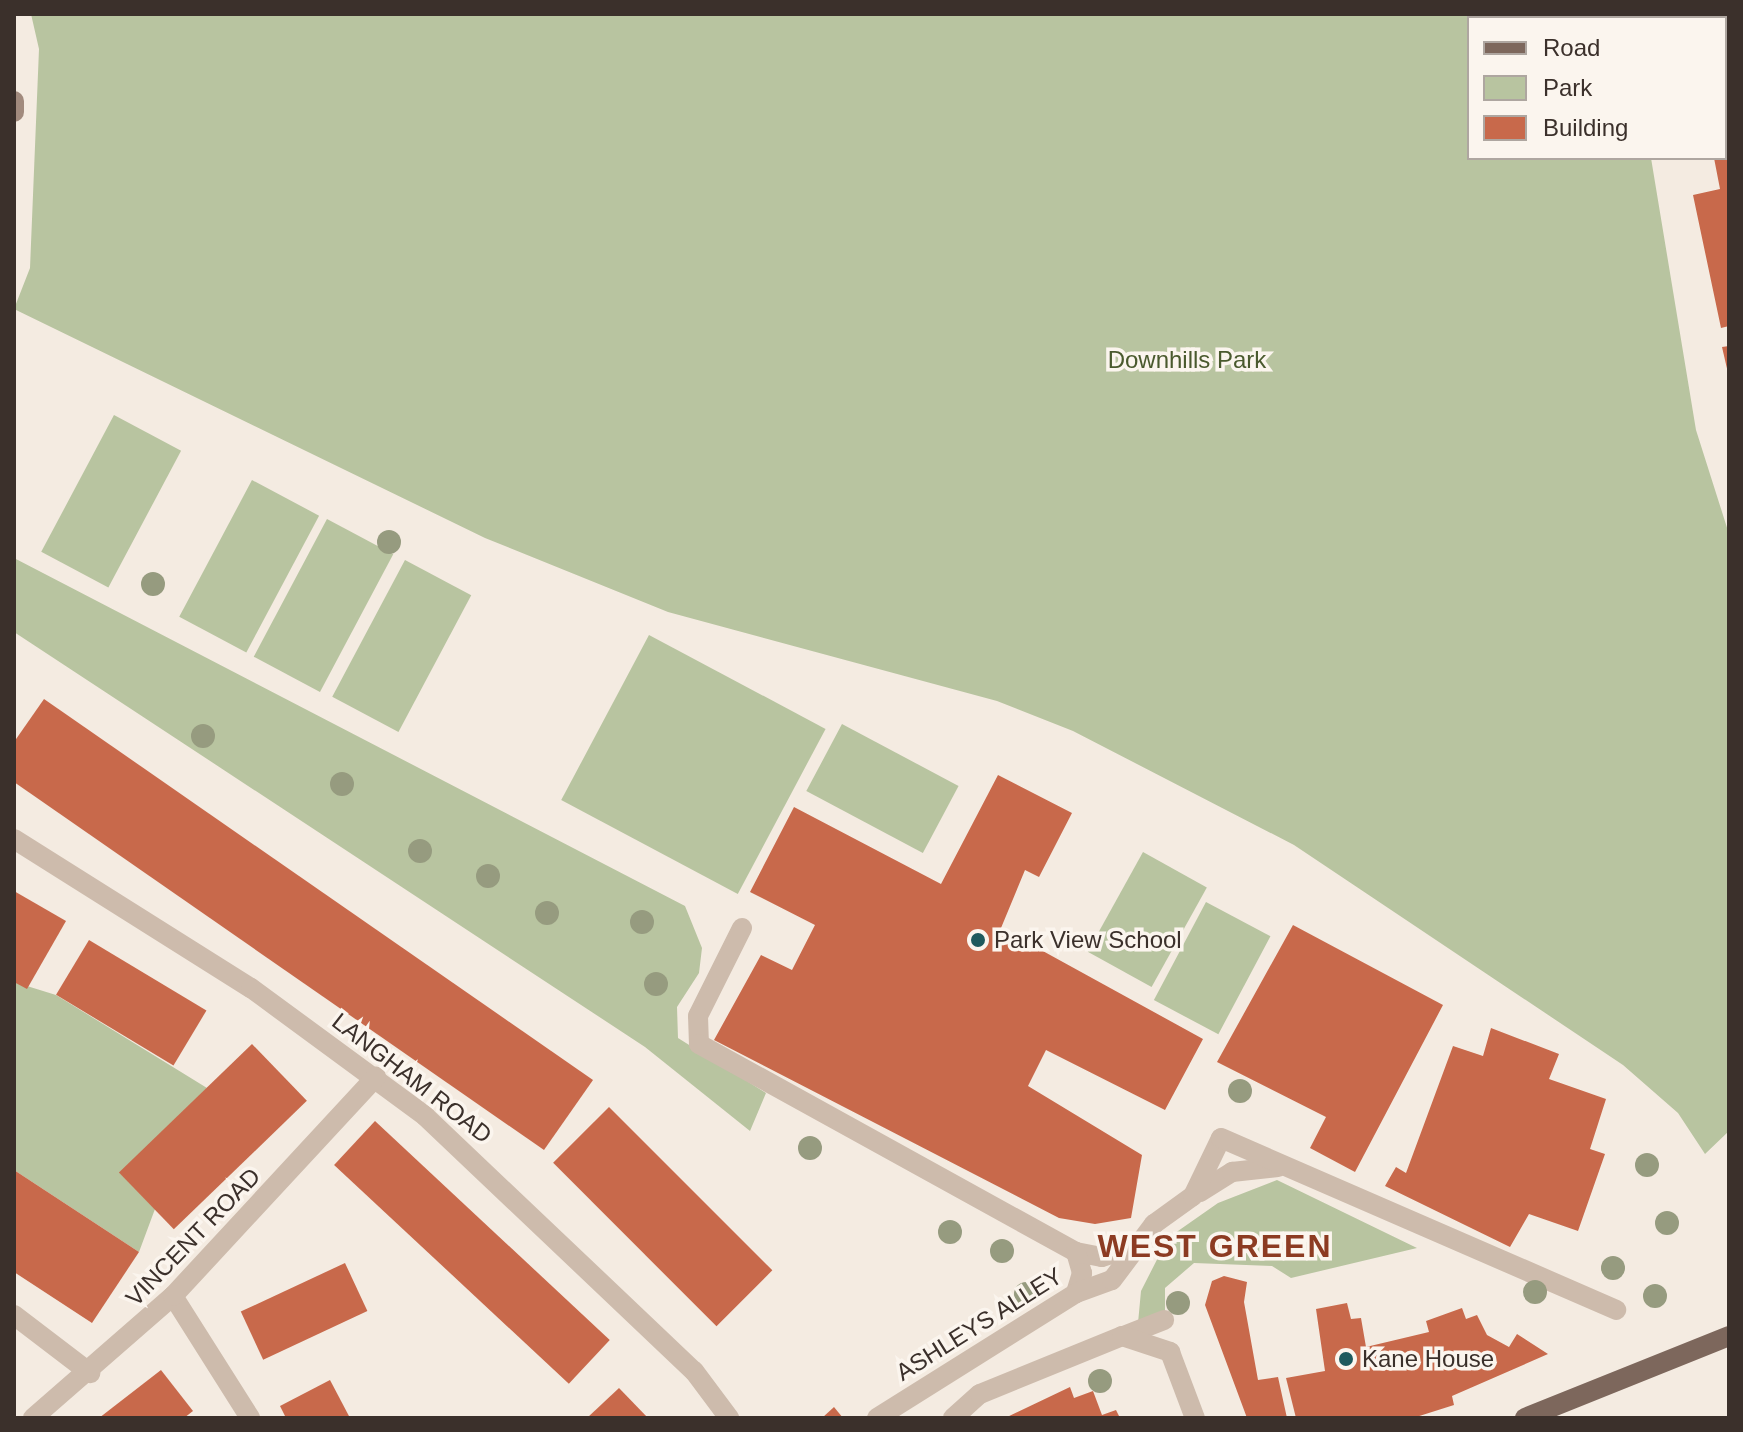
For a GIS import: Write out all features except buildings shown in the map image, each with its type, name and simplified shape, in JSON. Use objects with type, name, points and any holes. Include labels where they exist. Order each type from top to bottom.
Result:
[{"type":"main road","points":[[14,101],[14,112]]},
{"type":"main road","points":[[1525,1418],[1729,1336]]},
{"type":"street","name":"LANGHAM ROAD","points":[[14,839],[376,1077],[529,1210],[694,1371],[729,1418]]},
{"type":"street","points":[[742,928],[698,1016],[699,1044],[1076,1252],[1102,1257],[1133,1247],[1193,1196],[1232,1172],[1283,1167]]},
{"type":"street","name":"VINCENT ROAD","points":[[33,1418],[90,1373],[173,1296],[376,1077]]},
{"type":"street","points":[[1193,1196],[1221,1138],[1616,1310]]},
{"type":"street","name":"ASHLEYS ALLEY","points":[[877,1418],[1076,1293],[1112,1280],[1133,1247]]},
{"type":"street","points":[[1076,1252],[1082,1273],[1076,1293]]},
{"type":"street","points":[[173,1296],[250,1418]]},
{"type":"street","points":[[14,1315],[90,1373]]},
{"type":"street","points":[[953,1418],[980,1394],[1164,1320]]},
{"type":"street","points":[[1122,1336],[1170,1352],[1195,1418]]},
{"type":"green space","name":"Downhills Park","points":[[31,14],[1628,14],[1467,16],[1467,160],[1651,160],[1696,430],[1729,534],[1729,1131],[1705,1154],[1678,1113],[1623,1065],[1294,845],[1073,731],[997,701],[668,612],[485,538],[14,309],[30,268],[39,49]]},
{"type":"green space","points":[[114,415],[181,451],[108,588],[41,552]]},
{"type":"green space","points":[[252,480],[319,516],[246,653],[179,617]]},
{"type":"green space","points":[[327,519],[393,554],[320,692],[254,657]]},
{"type":"green space","points":[[14,558],[685,906],[702,948],[699,973],[677,1007],[678,1038],[766,1093],[750,1131],[645,1047],[14,632]]},
{"type":"green space","points":[[405,560],[471,595],[398,732],[332,697]]},
{"type":"green space","points":[[649,635],[826,729],[738,894],[561,800]]},
{"type":"green space","points":[[842,724],[959,786],[923,853],[806,791]]},
{"type":"green space","points":[[1143,852],[1207,887],[1152,987],[1088,952]]},
{"type":"green space","points":[[1206,902],[1270,936],[1218,1034],[1154,1000]]},
{"type":"green space","points":[[14,982],[56,995],[207,1088],[120,1173],[155,1209],[139,1252],[14,1170]]},
{"type":"green space","points":[[1277,1180],[1417,1248],[1291,1278],[1272,1266],[1194,1263],[1165,1288],[1165,1312],[1138,1323],[1141,1291],[1168,1238],[1218,1203]]},
{"type":"place","name":"Park View School","points":[[978,940]]},
{"type":"place","name":"Kane House","points":[[1346,1359]]},
{"type":"district","name":"WEST GREEN","points":[[1215,1246]]}]
